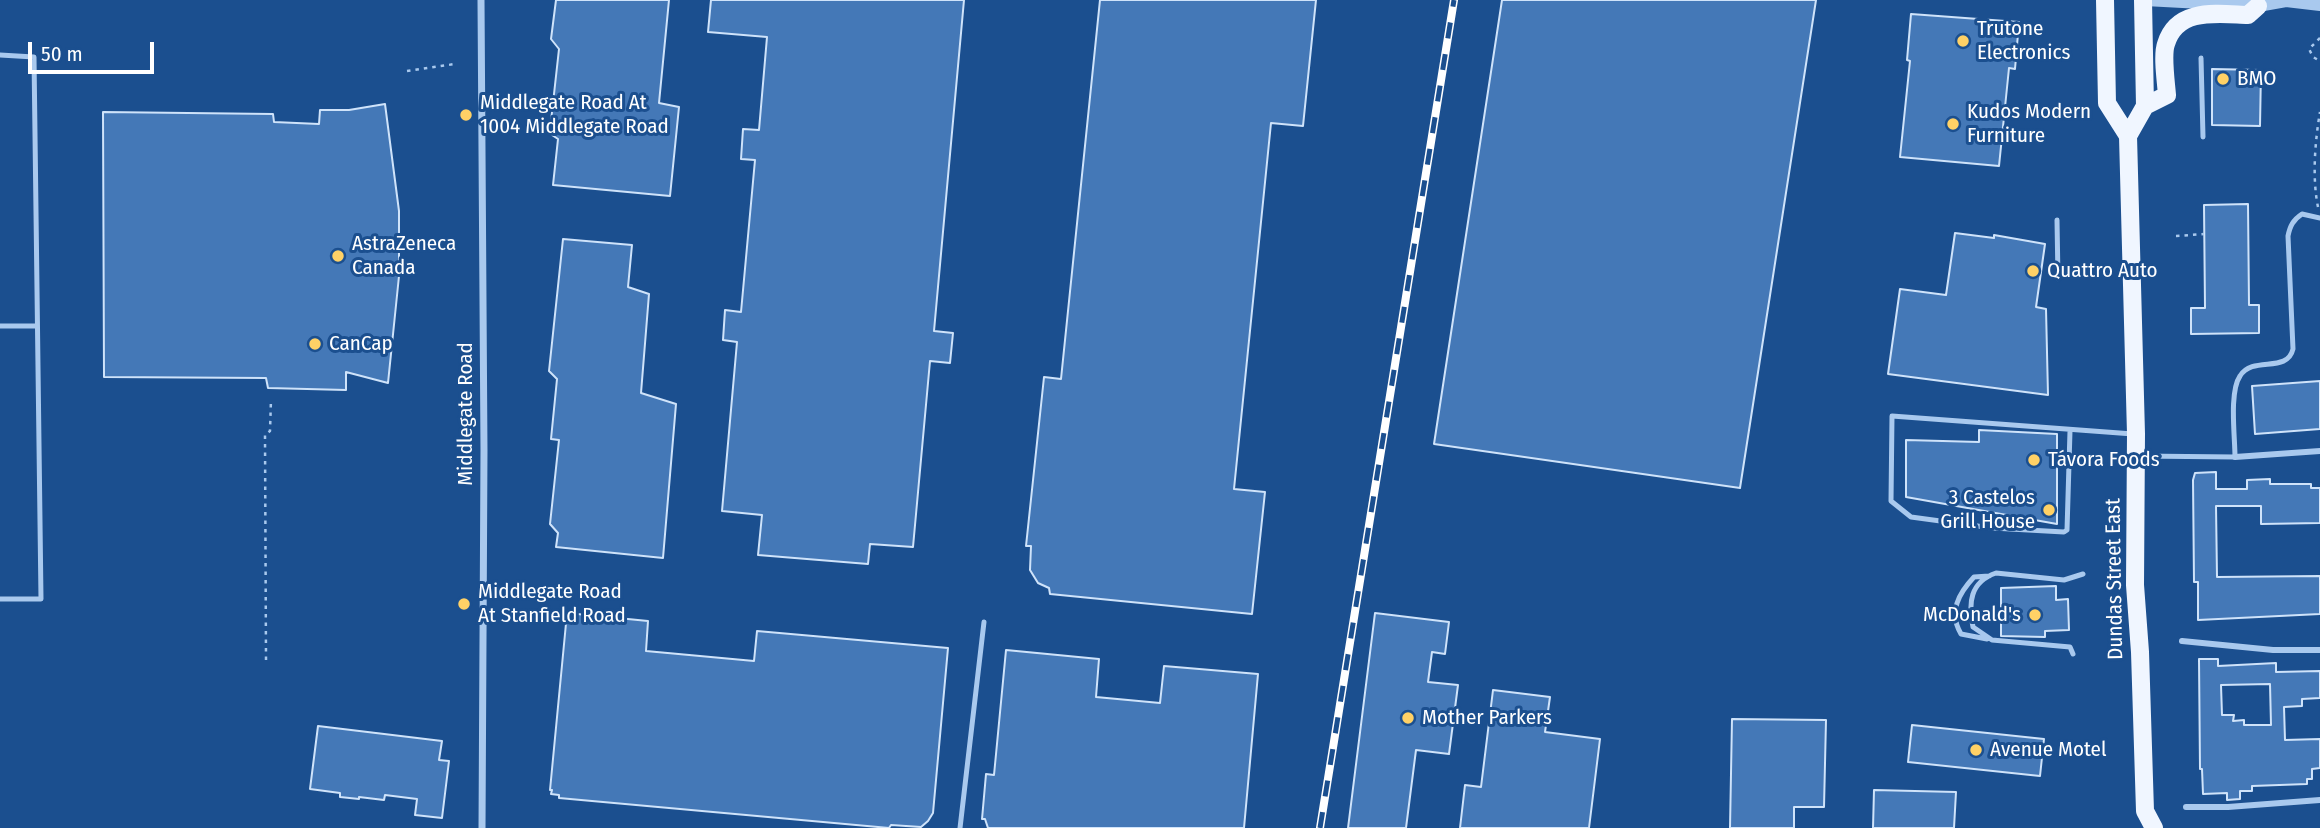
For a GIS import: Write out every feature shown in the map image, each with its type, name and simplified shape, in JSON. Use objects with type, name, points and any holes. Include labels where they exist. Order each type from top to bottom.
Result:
[{"type":"main road","points":[[2105,0],[2107,103],[2128,136],[2145,106],[2144,0]]},
{"type":"main road","points":[[2145,106],[2167,94],[2165,45],[2179,24],[2199,13],[2248,15],[2258,6]]},
{"type":"main road","name":"Dundas Street East","points":[[2128,136],[2136,434],[2136,585],[2145,811],[2154,828]]},
{"type":"main road","name":"Dundas Street East","points":[[2136,828],[2145,811]]},
{"type":"street","name":"Middlegate Road","points":[[481,0],[484,436],[482,828]]},
{"type":"street","points":[[2144,0],[2258,6],[2284,1],[2320,5]]},
{"type":"street","points":[[2235,457],[2320,451]]},
{"type":"street","points":[[2182,641],[2273,650],[2320,650]]},
{"type":"street","points":[[2186,807],[2228,807],[2320,800]]},
{"type":"lane","points":[[0,55],[34,57],[41,599],[0,599]]},
{"type":"lane","points":[[2201,58],[2203,137]]},
{"type":"lane","points":[[2136,456],[2235,457],[2235,394],[2240,374],[2253,365],[2286,361],[2292,356],[2294,349],[2289,228],[2302,214],[2320,218]]},
{"type":"lane","points":[[2057,220],[2058,279]]},
{"type":"lane","points":[[0,326],[37,326]]},
{"type":"lane","points":[[2070,431],[2067,530],[2064,532],[1992,528],[1911,517],[1891,501],[1892,416],[2136,434]]},
{"type":"lane","points":[[1992,640],[1973,627],[1969,607],[1972,592],[1989,576],[1996,573],[2064,580],[2083,574]]},
{"type":"lane","points":[[1989,576],[1974,576],[1955,604],[1956,625],[1961,634],[1992,640],[2070,647],[2073,654]]},
{"type":"lane","points":[[960,828],[984,622]]},
{"type":"path","points":[[2320,38],[2309,49],[2313,57],[2320,61]]},
{"type":"path","points":[[407,71],[455,64]]},
{"type":"path","points":[[2320,111],[2316,148],[2316,195],[2320,218]]},
{"type":"path","points":[[2176,236],[2204,234]]},
{"type":"path","points":[[266,660],[265,435],[270,431],[272,420],[271,399]]},
{"type":"building","points":[[556,0],[669,0],[659,103],[679,107],[670,196],[553,185],[558,139],[550,130],[559,49],[551,39]]},
{"type":"building","points":[[711,0],[964,0],[934,331],[953,333],[950,363],[930,361],[913,547],[870,544],[868,564],[758,555],[762,515],[722,511],[737,342],[723,340],[725,310],[741,312],[755,160],[741,159],[743,129],[759,130],[767,37],[708,32]]},
{"type":"building","points":[[1100,0],[1316,0],[1303,126],[1271,123],[1234,489],[1265,492],[1252,614],[1050,594],[1049,588],[1038,583],[1030,570],[1031,546],[1026,546],[1044,377],[1061,379]]},
{"type":"building","points":[[1502,0],[1816,0],[1740,488],[1434,444]]},
{"type":"building","points":[[1911,14],[2019,22],[2015,69],[2009,68],[1999,166],[1900,157],[1910,61],[1907,60]]},
{"type":"building","points":[[2212,69],[2261,70],[2260,126],[2212,125]]},
{"type":"building","points":[[385,104],[399,211],[399,276],[388,383],[346,372],[346,390],[268,388],[266,378],[104,377],[103,112],[273,114],[274,122],[319,124],[320,110],[349,110]]},
{"type":"building","points":[[2248,204],[2249,305],[2259,305],[2259,333],[2191,334],[2191,308],[2205,308],[2204,205]]},
{"type":"building","points":[[1955,233],[1994,238],[1994,235],[2045,244],[2036,307],[2046,309],[2048,395],[1888,374],[1900,289],[1946,295]]},
{"type":"building","points":[[563,239],[632,245],[628,287],[649,294],[641,393],[676,404],[663,558],[556,547],[558,533],[550,524],[559,440],[551,439],[557,379],[549,371]]},
{"type":"building","points":[[2320,381],[2320,429],[2255,434],[2252,386]]},
{"type":"building","points":[[1979,430],[2057,434],[2057,524],[1906,497],[1906,440],[1979,442]]},
{"type":"building","points":[[2216,472],[2216,489],[2247,489],[2247,480],[2270,479],[2270,484],[2311,484],[2311,488],[2320,488],[2320,523],[2261,524],[2261,506],[2216,506],[2217,577],[2320,576],[2320,614],[2198,620],[2198,582],[2194,582],[2193,480],[2195,473]]},
{"type":"building","name":"McDonald's","points":[[2056,586],[2056,600],[2068,599],[2069,630],[2045,631],[2045,637],[2001,636],[2001,588]]},
{"type":"building","points":[[567,613],[648,621],[646,651],[754,661],[757,631],[948,648],[933,813],[921,827],[891,825],[889,828],[559,798],[559,795],[551,794]]},
{"type":"building","name":"Mother Parkers","points":[[1375,613],[1449,622],[1445,654],[1432,652],[1428,682],[1458,685],[1449,754],[1416,750],[1406,828],[1348,828]]},
{"type":"building","points":[[1006,650],[1099,659],[1096,697],[1160,703],[1164,666],[1258,674],[1244,828],[988,828],[985,819],[982,819],[986,774],[994,775]]},
{"type":"building","points":[[2199,659],[2218,659],[2218,666],[2276,663],[2276,672],[2320,671],[2320,698],[2302,699],[2302,706],[2284,707],[2285,740],[2320,739],[2320,768],[2312,769],[2312,779],[2307,779],[2307,784],[2252,786],[2252,791],[2240,791],[2240,799],[2227,800],[2227,793],[2203,794],[2200,769]],"holes":[[[2270,684],[2271,725],[2244,725],[2244,720],[2233,721],[2234,715],[2222,715],[2221,685]]]},
{"type":"building","name":"Mother Parkers","points":[[1493,690],[1550,697],[1545,732],[1600,739],[1589,828],[1460,828],[1465,785],[1481,787]]},
{"type":"building","points":[[1732,719],[1826,720],[1824,807],[1794,807],[1794,828],[1730,828]]},
{"type":"building","name":"Avenue Motel","points":[[1912,725],[2044,739],[2040,776],[1908,762]]},
{"type":"building","points":[[318,726],[442,741],[439,760],[449,761],[442,818],[415,815],[417,799],[385,795],[384,800],[359,799],[310,789]]},
{"type":"building","points":[[1874,790],[1956,792],[1954,828],[1873,828]]},
{"type":"railway","points":[[1320,828],[1454,0]]},
{"type":"place","name":"Trutone Electronics","points":[[1963,41]]},
{"type":"place","name":"BMO","points":[[2223,79]]},
{"type":"place","name":"Middlegate Road At 1004 Middlegate Road","points":[[466,115]]},
{"type":"place","name":"Kudos Modern Furniture","points":[[1953,124]]},
{"type":"place","name":"AstraZeneca Canada","points":[[338,256]]},
{"type":"place","name":"Quattro Auto","points":[[2033,271]]},
{"type":"place","name":"CanCap","points":[[315,344]]},
{"type":"place","name":"Távora Foods","points":[[2034,460]]},
{"type":"place","name":"3 Castelos Grill House","points":[[2049,510]]},
{"type":"place","name":"Middlegate Road At Stanfield Road","points":[[464,604]]},
{"type":"place","name":"McDonald's","points":[[2035,615]]},
{"type":"place","name":"Mother Parkers","points":[[1408,718]]},
{"type":"place","name":"Avenue Motel","points":[[1976,750]]}]
